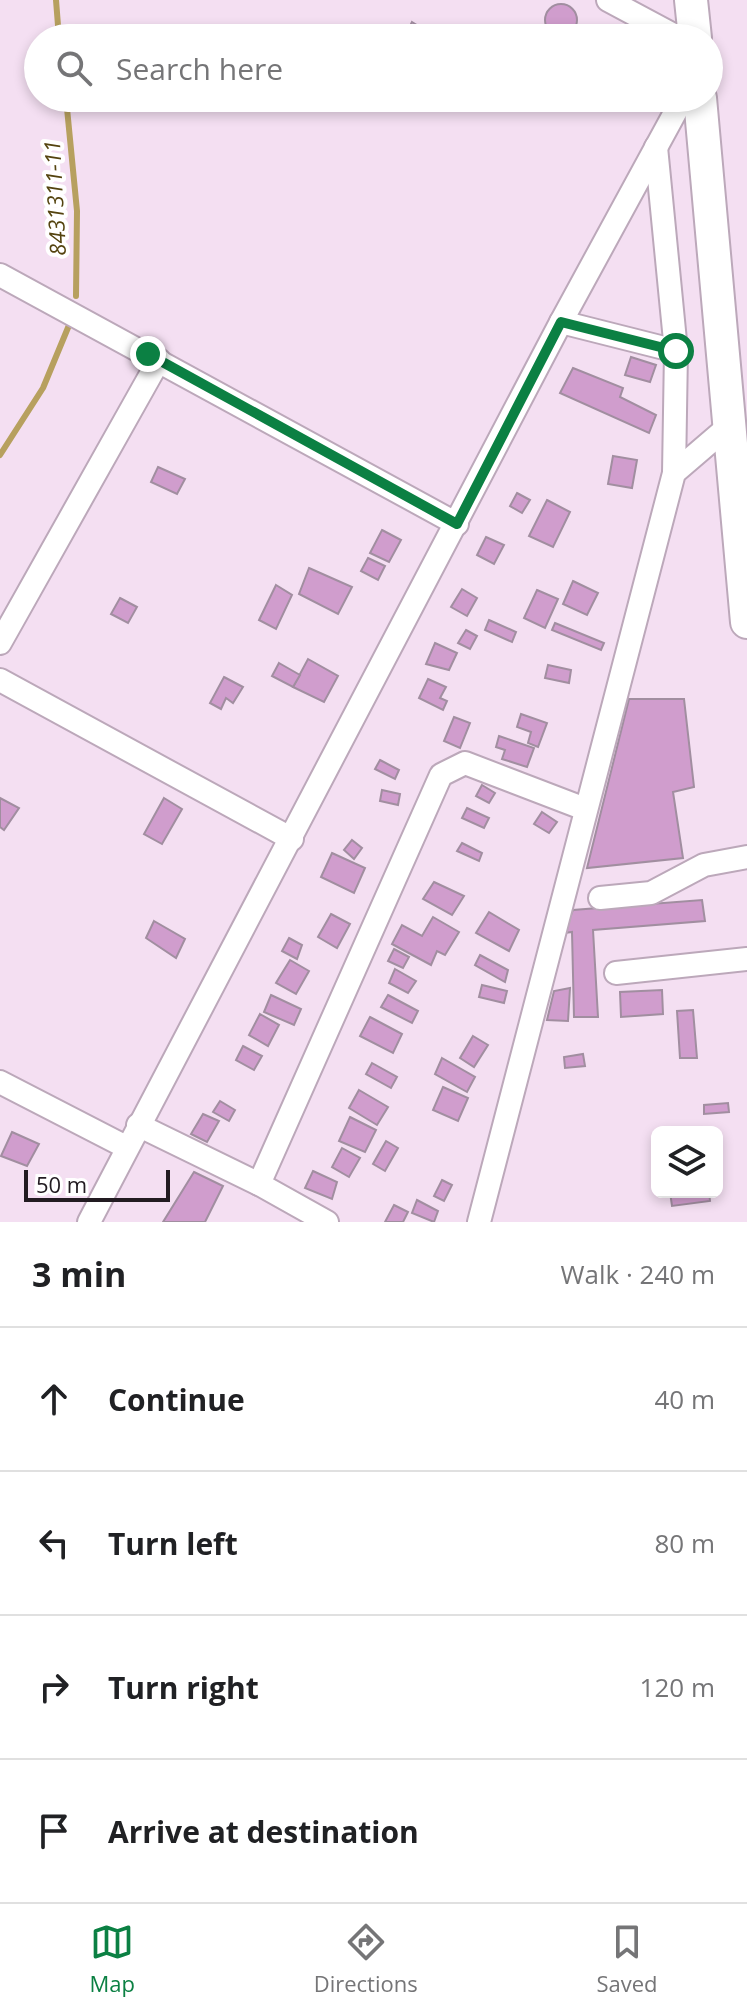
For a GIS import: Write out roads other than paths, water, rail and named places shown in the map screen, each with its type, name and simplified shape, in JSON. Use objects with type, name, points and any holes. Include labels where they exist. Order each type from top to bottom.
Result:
[{"type":"highway","points":[[691,0],[694,24]]},
{"type":"highway","points":[[701,112],[747,622]]},
{"type":"street","points":[[608,0],[653,24]]},
{"type":"street","points":[[89,1222],[561,322],[675,112]]},
{"type":"street","points":[[479,1222],[674,473],[676,351],[656,147]]},
{"type":"street","points":[[0,275],[457,524]]},
{"type":"street","points":[[561,322],[676,351]]},
{"type":"street","points":[[0,643],[159,360]]},
{"type":"street","points":[[674,473],[730,425]]},
{"type":"street","points":[[0,680],[292,839]]},
{"type":"street","points":[[259,1184],[441,775],[465,763],[585,809]]},
{"type":"street","points":[[600,898],[651,893],[704,865],[747,857]]},
{"type":"street","points":[[616,973],[747,959]]},
{"type":"street","points":[[0,1082],[126,1147]]},
{"type":"street","points":[[138,1125],[259,1184],[327,1222]]},
{"type":"waterway","name":"8431311-11","points":[[56,0],[58,24]]},
{"type":"waterway","name":"8431311-11","points":[[67,112],[77,211],[76,296]]},
{"type":"waterway","name":"8431311-11","points":[[0,455],[43,388],[72,318]]}]
